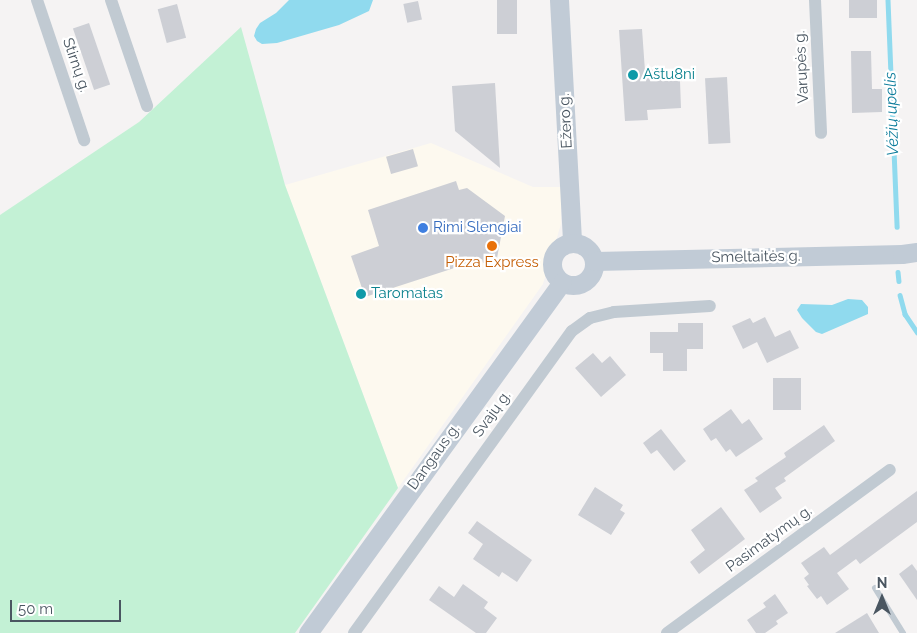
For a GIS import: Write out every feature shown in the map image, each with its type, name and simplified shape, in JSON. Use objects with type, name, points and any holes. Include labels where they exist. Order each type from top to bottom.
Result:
[{"type":"main road","name":"Ežero g.","points":[[559,0],[572,242]]},
{"type":"main road","points":[[572,242],[587,248],[594,261],[591,277],[585,282],[569,285],[562,282],[553,270],[554,255],[565,244],[572,242]]},
{"type":"main road","name":"Smeltaitės g.","points":[[594,261],[902,254],[917,252]]},
{"type":"main road","name":"Dangaus g.","points":[[308,633],[562,282]]},
{"type":"street","name":"Stirnų g.","points":[[37,0],[84,140]]},
{"type":"street","points":[[111,0],[147,106]]},
{"type":"street","name":"Varupės g.","points":[[815,0],[821,133]]},
{"type":"street","name":"Svajų g.","points":[[354,633],[572,331],[590,318],[614,312],[710,306]]},
{"type":"street","name":"Pasimatymų g.","points":[[667,633],[890,470]]},
{"type":"lane","points":[[875,588],[903,633]]},
{"type":"shaded area","points":[[431,143],[533,187],[561,187],[561,224],[543,284],[398,488],[285,185]]},
{"type":"green space","points":[[241,27],[285,185],[398,488],[295,633],[0,633],[0,215],[139,122]]},
{"type":"water","points":[[289,0],[373,0],[369,11],[339,25],[277,43],[262,44],[257,41],[254,36],[260,23],[276,13]]},
{"type":"water","points":[[848,299],[862,300],[868,307],[868,314],[822,334],[816,332],[797,310],[801,304],[832,305]]},
{"type":"building","points":[[497,0],[517,0],[517,34],[497,34]]},
{"type":"building","points":[[849,0],[877,0],[877,18],[849,18]]},
{"type":"building","points":[[418,1],[422,20],[407,23],[403,4]]},
{"type":"building","points":[[177,4],[186,38],[167,43],[158,9]]},
{"type":"building","points":[[89,23],[110,84],[94,90],[73,29]]},
{"type":"building","name":"Aštu8ni","points":[[642,29],[645,71],[663,70],[663,81],[680,81],[681,108],[647,110],[648,120],[625,121],[619,30]]},
{"type":"building","points":[[851,51],[871,51],[872,89],[882,89],[882,112],[852,113]]},
{"type":"building","points":[[727,77],[730,143],[708,144],[705,78]]},
{"type":"building","points":[[495,83],[500,168],[455,131],[452,86]]},
{"type":"building","points":[[413,149],[418,166],[391,174],[386,157]]},
{"type":"building","name":"Rimi Slengiai","points":[[456,181],[459,190],[467,188],[505,216],[497,258],[483,263],[482,259],[365,297],[351,256],[379,246],[368,210]]},
{"type":"building","points":[[765,317],[775,337],[790,330],[799,348],[767,363],[757,342],[743,349],[732,326],[750,318],[753,323]]},
{"type":"building","points":[[678,323],[703,323],[703,349],[687,349],[687,371],[663,371],[663,353],[650,353],[650,332],[678,332]]},
{"type":"building","points":[[593,353],[602,363],[610,356],[626,375],[601,397],[575,368]]},
{"type":"building","points":[[773,378],[801,378],[801,410],[773,410]]},
{"type":"building","points":[[731,409],[742,424],[749,419],[763,439],[736,457],[730,449],[726,452],[716,438],[711,441],[703,429]]},
{"type":"building","points":[[824,425],[835,441],[784,478],[786,481],[775,488],[782,498],[760,513],[744,490],[758,481],[755,478],[786,457],[784,453]]},
{"type":"building","points":[[661,429],[686,461],[674,471],[657,450],[651,454],[643,443]]},
{"type":"building","points":[[595,487],[623,505],[620,510],[625,513],[611,535],[578,515]]},
{"type":"building","points":[[917,491],[917,522],[860,564],[856,559],[837,573],[849,589],[827,605],[821,596],[817,599],[807,586],[809,585],[804,578],[809,574],[801,563],[824,547],[830,555]]},
{"type":"building","points":[[721,507],[745,539],[699,574],[690,562],[705,550],[691,530]]},
{"type":"building","points":[[477,521],[532,560],[517,582],[502,572],[499,577],[473,559],[483,544],[468,533]]},
{"type":"building","points":[[912,564],[917,571],[917,600],[899,574]]},
{"type":"building","points":[[463,584],[488,602],[484,608],[497,618],[486,633],[476,633],[429,600],[439,586],[454,597]]},
{"type":"building","points":[[775,594],[788,613],[776,621],[778,624],[765,633],[756,633],[747,620],[766,607],[763,603]]},
{"type":"building","points":[[867,613],[879,633],[835,633]]},
{"type":"waterway","name":"Vėžių upelis","points":[[888,0],[897,227]]},
{"type":"waterway","name":"Vėžių upelis","points":[[898,272],[899,281]]},
{"type":"waterway","name":"Vėžių upelis","points":[[900,295],[905,314],[917,332]]},
{"type":"place","name":"Aštu8ni","points":[[633,75]]},
{"type":"place","name":"Rimi Slengiai","points":[[423,228]]},
{"type":"place","name":"Pizza Express","points":[[492,246]]},
{"type":"place","name":"Taromatas","points":[[361,294]]}]
